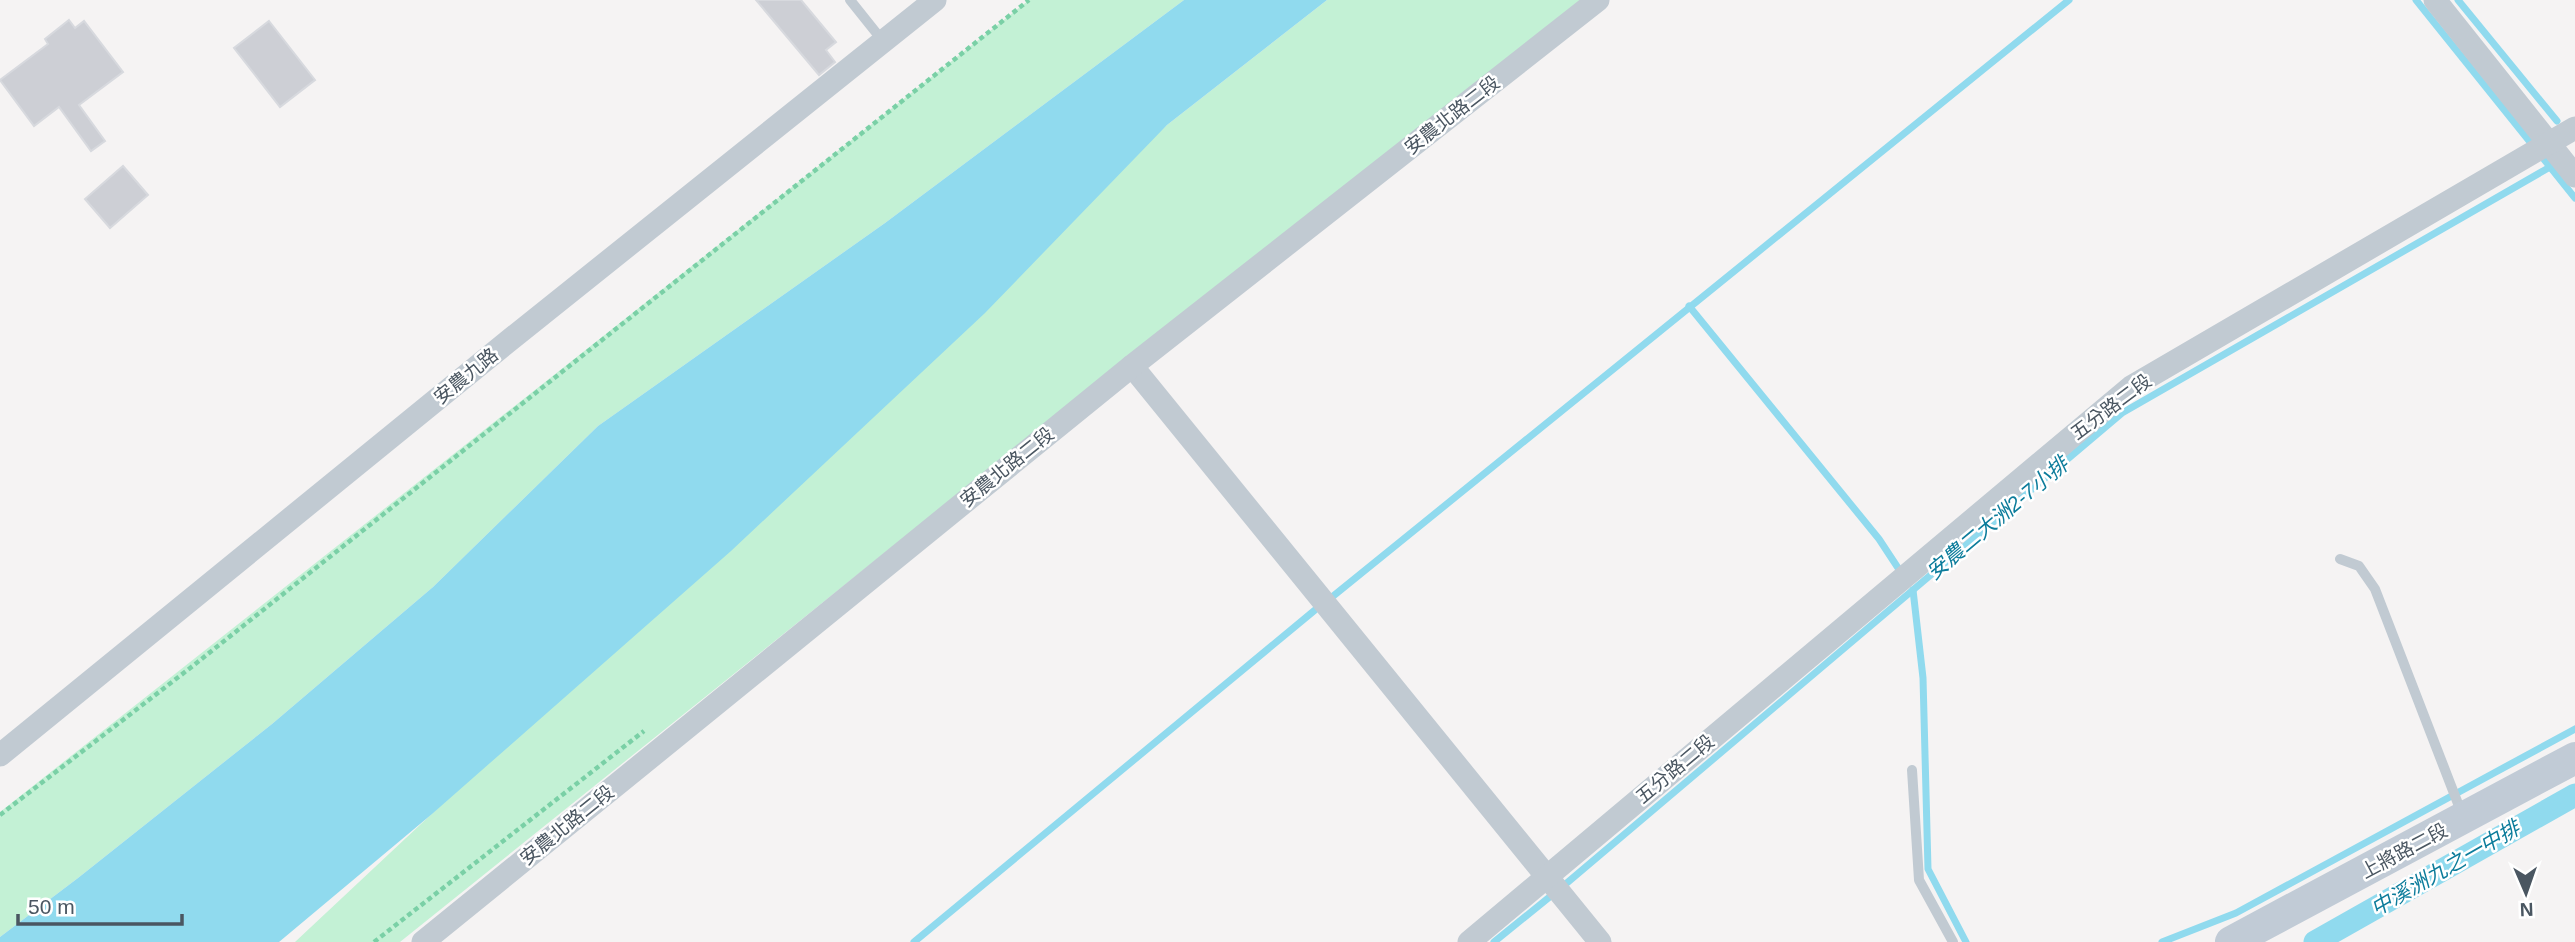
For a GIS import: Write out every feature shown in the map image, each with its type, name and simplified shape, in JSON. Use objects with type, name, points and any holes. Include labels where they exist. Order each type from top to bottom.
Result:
[{"type":"main road","name":"上將路二段","points":[[2231,942],[2575,758]]},
{"type":"street","name":"安農九路","points":[[0,755],[881,40],[934,0]]},
{"type":"street","name":"安農北路二段","points":[[423,942],[1132,366],[1598,0]]},
{"type":"street","points":[[2435,0],[2575,176]]},
{"type":"street","name":"五分路二段","points":[[1469,942],[2131,387],[2575,128]]},
{"type":"street","points":[[1132,366],[1600,942]]},
{"type":"lane","points":[[850,0],[881,40]]},
{"type":"lane","points":[[2340,559],[2359,566],[2375,589],[2464,819]]},
{"type":"lane","points":[[1912,771],[1919,880],[1952,942]]},
{"type":"path","points":[[0,815],[216,648],[1029,0]]},
{"type":"green space","points":[[1029,0],[1184,0],[885,223],[598,426],[433,587],[272,724],[0,937],[0,812]]},
{"type":"green space","points":[[1327,0],[1582,0],[1126,359],[400,942],[295,942],[1167,125]]},
{"type":"water","points":[[1184,0],[1327,0],[1167,125],[985,313],[731,551],[432,814],[279,942],[0,942],[0,937],[272,724],[433,587],[598,426],[885,223]]},
{"type":"building","points":[[756,0],[801,0],[836,42],[826,50],[835,62],[819,75]]},
{"type":"building","points":[[69,20],[75,28],[84,21],[123,72],[79,105],[105,141],[91,151],[59,107],[34,126],[0,80],[48,44],[45,39]]},
{"type":"building","points":[[269,21],[315,80],[280,107],[234,48]]},
{"type":"building","points":[[123,166],[148,195],[110,228],[85,199]]},
{"type":"waterway","points":[[1332,597],[2069,0]]},
{"type":"waterway","points":[[2416,0],[2575,198]]},
{"type":"waterway","points":[[2458,0],[2557,121]]},
{"type":"waterway","name":"安農二大洲2-7小排","points":[[1494,942],[2122,413],[2550,167]]},
{"type":"waterway","points":[[1689,306],[1879,539],[1902,574]]},
{"type":"waterway","points":[[1913,590],[1923,678],[1928,869],[1966,942]]},
{"type":"waterway","points":[[914,942],[1315,610]]},
{"type":"waterway","points":[[2162,942],[2236,913],[2575,729]]},
{"type":"waterway","name":"中溪洲九之一中排","points":[[2315,942],[2575,795]]}]
